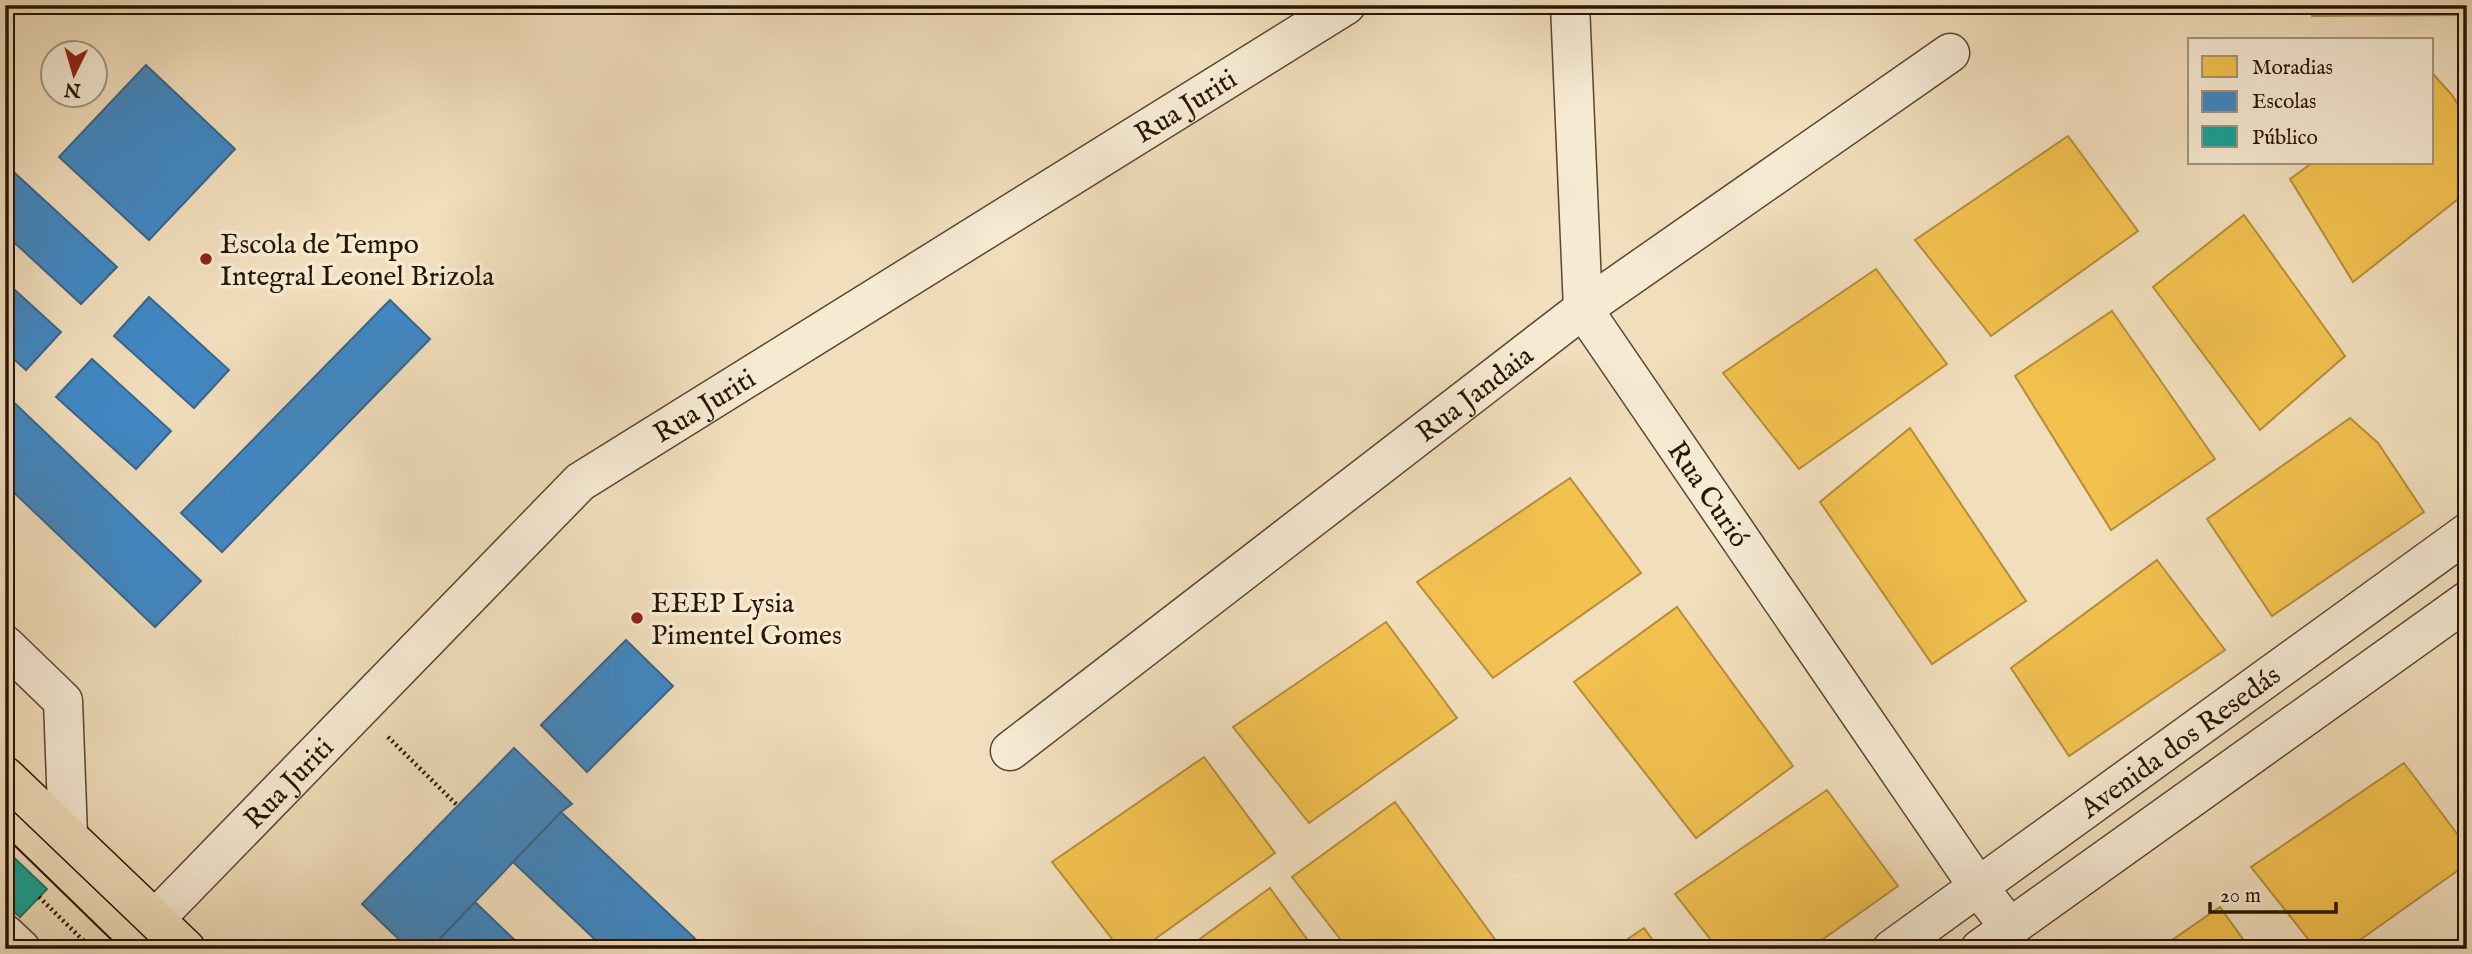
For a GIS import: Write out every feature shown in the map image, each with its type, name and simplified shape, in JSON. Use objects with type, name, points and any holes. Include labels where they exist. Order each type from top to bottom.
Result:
[{"type":"main road","points":[[5,776],[186,949]]},
{"type":"street","name":"Rua Juriti","points":[[156,918],[580,482],[1346,5]]},
{"type":"street","points":[[1570,5],[1583,309]]},
{"type":"street","name":"Rua Jandaia","points":[[1010,751],[1583,309],[1950,52]]},
{"type":"street","name":"Rua Curió","points":[[1583,309],[1979,888],[1995,938]]},
{"type":"street","name":"Avenida dos Resedás","points":[[1892,949],[2467,533]]},
{"type":"street","name":"Avenida dos Resedás","points":[[1995,938],[2467,601]]},
{"type":"street","points":[[5,645],[63,701],[68,835]]},
{"type":"street","points":[[5,934],[20,949]]},
{"type":"path","points":[[5,498],[12,490]]},
{"type":"path","points":[[359,710],[458,806]]},
{"type":"path","points":[[39,897],[92,949]]},
{"type":"building: Moradias","points":[[2086,5],[2272,5],[2273,13],[2086,14]]},
{"type":"building: Moradias","points":[[2311,5],[2467,5],[2467,15],[2312,16]]},
{"type":"building: Moradias","points":[[2434,75],[2452,95],[2467,119],[2467,192],[2353,282],[2290,179],[2311,164],[2434,164]]},
{"type":"building: Moradias","points":[[2068,136],[2138,231],[1991,336],[1915,240]]},
{"type":"building: Moradias","points":[[2244,215],[2345,356],[2260,430],[2153,287]]},
{"type":"building: Moradias","points":[[1876,269],[1947,364],[1799,469],[1723,373]]},
{"type":"building: Moradias","points":[[2112,311],[2215,459],[2111,530],[2015,376]]},
{"type":"building: Moradias","points":[[2350,418],[2378,443],[2424,512],[2272,616],[2207,519]]},
{"type":"building: Moradias","points":[[1910,428],[2026,601],[1932,664],[1820,502]]},
{"type":"building: Moradias","points":[[1570,478],[1641,573],[1493,678],[1417,582]]},
{"type":"building: Moradias","points":[[2157,560],[2225,650],[2069,756],[2011,668]]},
{"type":"building: Moradias","points":[[1677,607],[1793,766],[1696,838],[1574,682]]},
{"type":"building: Moradias","points":[[1386,622],[1457,718],[1309,823],[1233,727]]},
{"type":"building: Moradias","points":[[1204,757],[1275,853],[1141,949],[1120,949],[1052,862]]},
{"type":"building: Moradias","points":[[2404,763],[2467,847],[2467,864],[2347,949],[2316,949],[2251,867]]},
{"type":"building: Moradias","points":[[1827,790],[1898,886],[1809,949],[1718,949],[1675,894]]},
{"type":"building: Moradias","points":[[1395,802],[1502,949],[1348,949],[1292,877]]},
{"type":"building: Moradias","points":[[1270,888],[1314,949],[1186,949]]},
{"type":"building: Moradias","points":[[2220,907],[2250,949],[2159,949]]},
{"type":"building: Moradias","points":[[1644,928],[1659,949],[1613,949]]},
{"type":"building: Escolas","points":[[146,65],[235,149],[149,240],[59,157]]},
{"type":"building: Escolas","points":[[5,164],[117,267],[81,304],[5,234]]},
{"type":"building: Escolas","points":[[5,281],[61,332],[26,370],[5,351]]},
{"type":"building: Escolas","points":[[149,297],[229,370],[194,408],[114,336]]},
{"type":"building: Escolas","points":[[390,300],[430,339],[222,552],[181,513]]},
{"type":"building: Escolas","points":[[92,359],[171,431],[136,469],[56,397]]},
{"type":"building: Escolas","points":[[5,394],[201,581],[155,627],[5,484]]},
{"type":"building: Escolas","points":[[626,640],[673,686],[587,772],[541,725]]},
{"type":"building: Escolas","points":[[514,748],[572,804],[561,812],[430,949],[409,949],[362,904]]},
{"type":"building: Escolas","points":[[561,812],[706,949],[605,949],[513,862]]},
{"type":"building: Escolas","points":[[475,902],[524,949],[434,949],[432,947]]},
{"type":"building: Público","points":[[5,849],[47,889],[20,917],[5,903]]},
{"type":"tram line","points":[[5,836],[121,949]]},
{"type":"place","name":"Escola de Tempo Integral Leonel Brizola","points":[[206,259]]},
{"type":"place","name":"EEEP Lysia Pimentel Gomes","points":[[637,618]]}]
